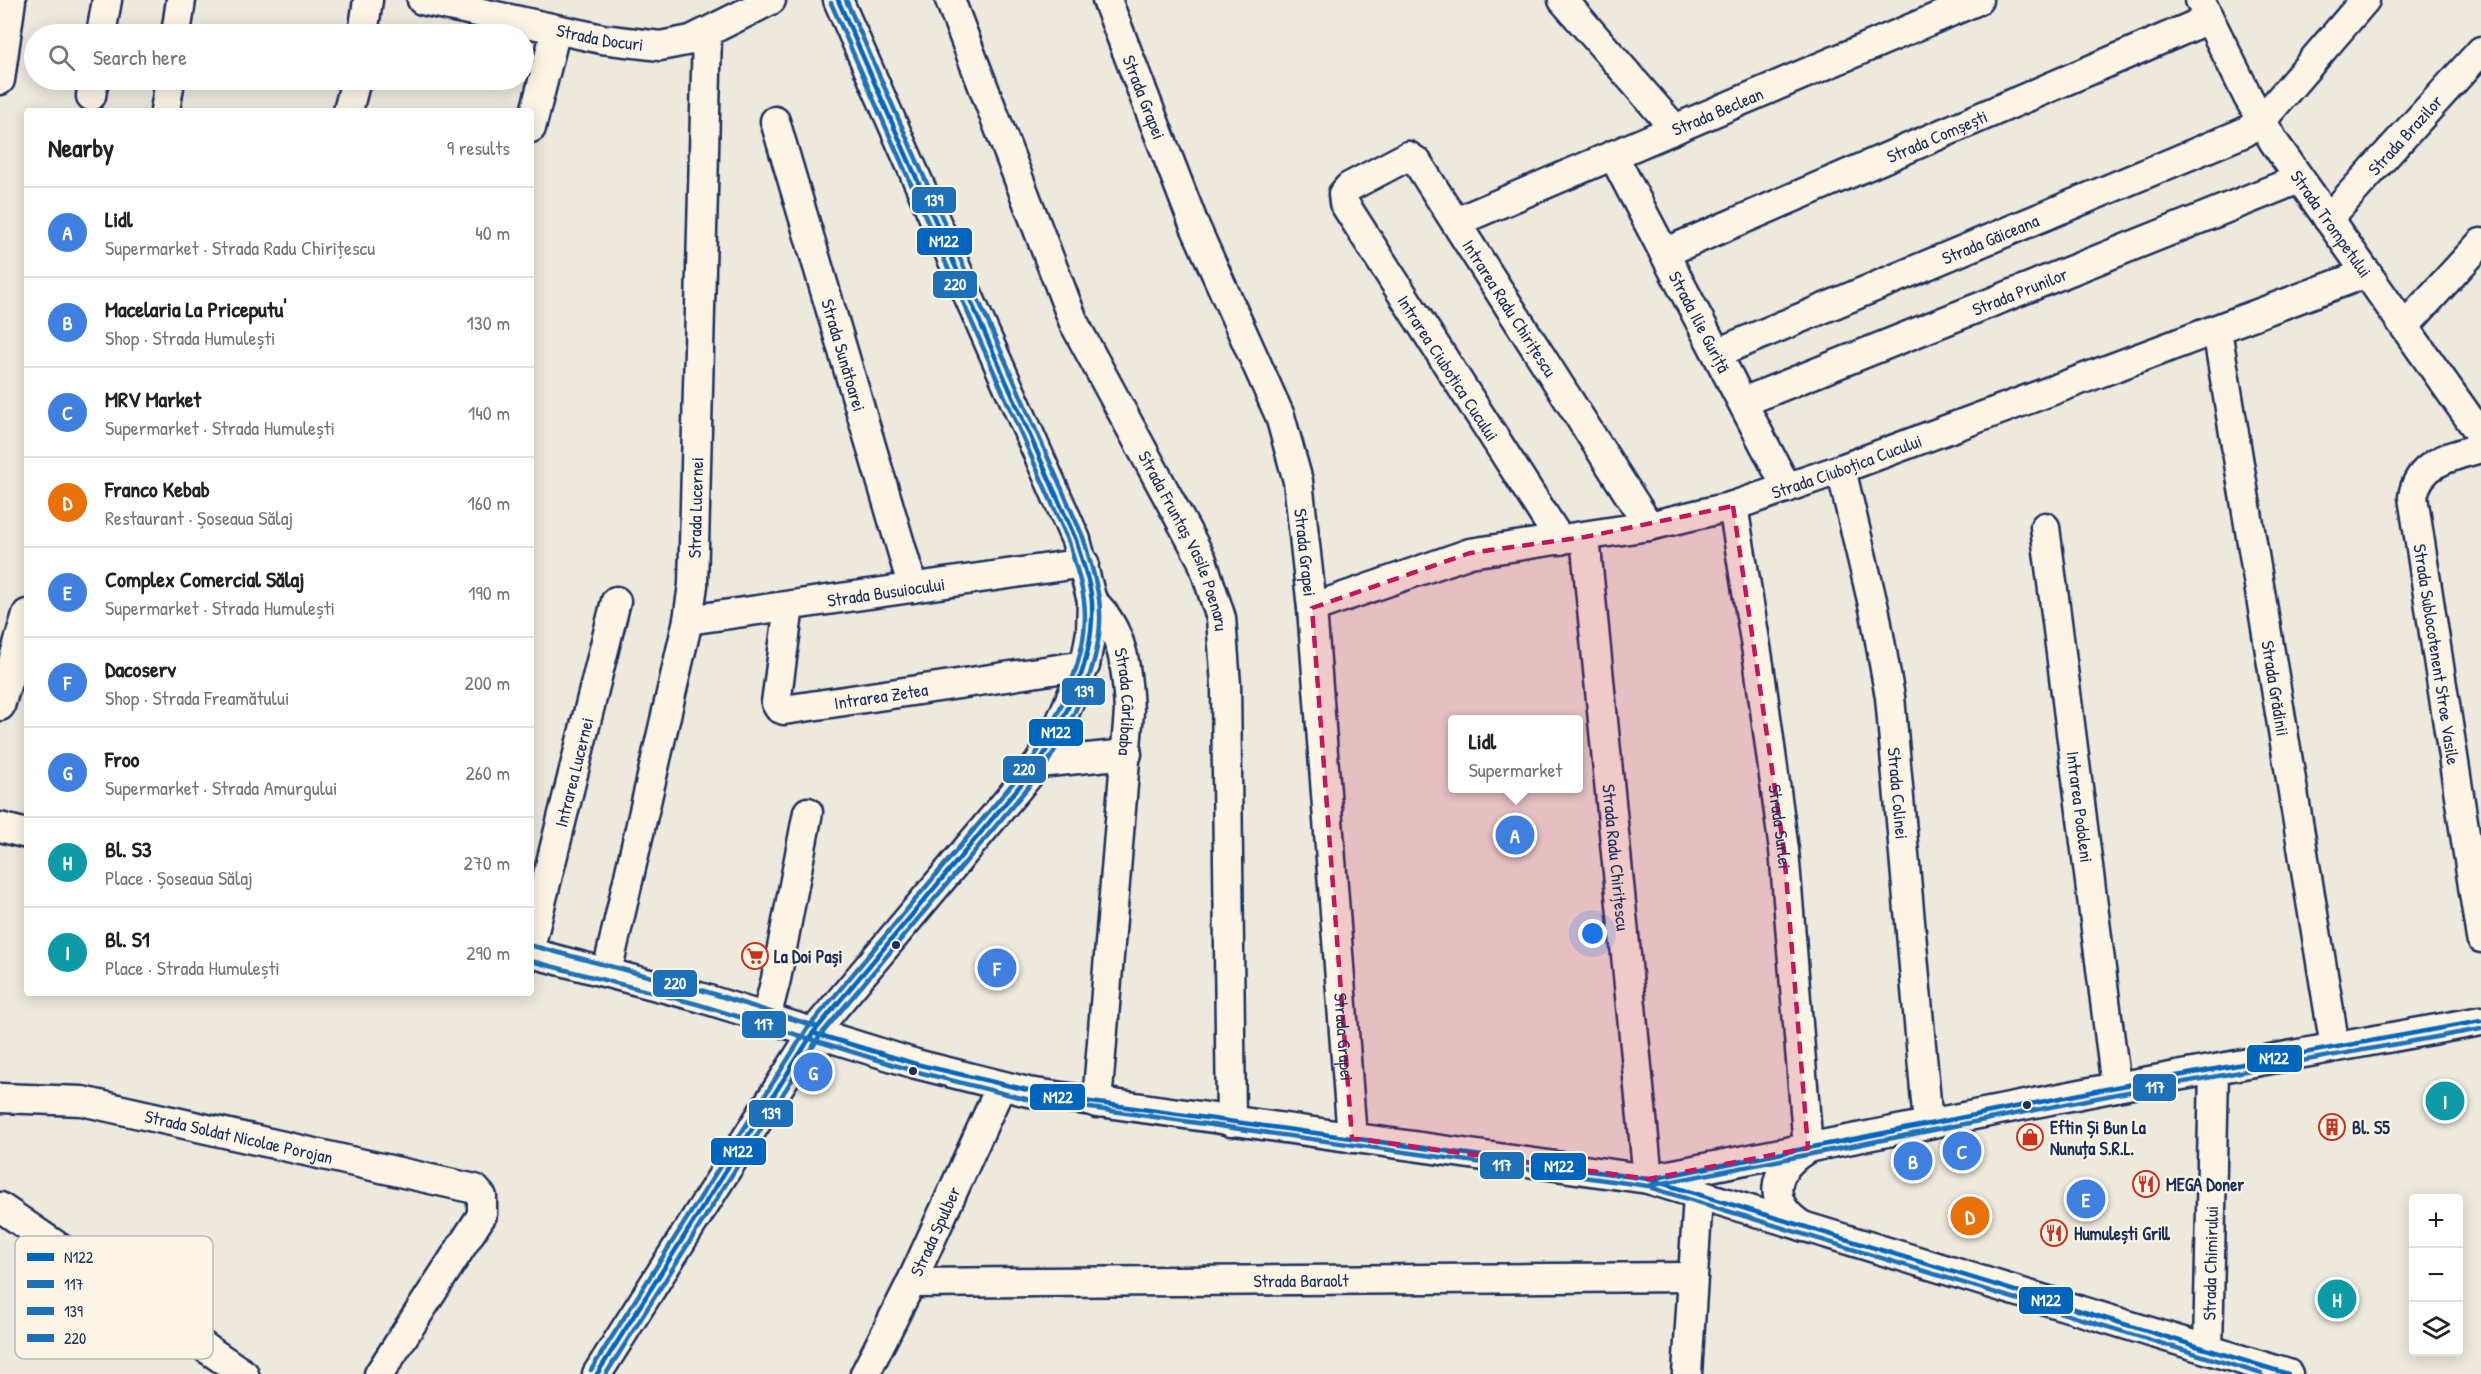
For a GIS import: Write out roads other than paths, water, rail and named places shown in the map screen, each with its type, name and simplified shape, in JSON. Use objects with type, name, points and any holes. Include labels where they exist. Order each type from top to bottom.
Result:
[{"type":"street","points":[[0,80],[11,0]]},
{"type":"street","points":[[103,24],[107,0]]},
{"type":"street","points":[[177,24],[181,0]]},
{"type":"street","points":[[364,24],[368,0]]},
{"type":"street","name":"Strada Docuri","points":[[422,0],[529,24]]},
{"type":"street","name":"Strada Docuri","points":[[534,25],[630,44],[660,46],[677,44],[707,33],[771,0]]},
{"type":"street","points":[[597,1374],[813,1033],[1039,763],[1068,709],[1085,665],[1091,632],[1092,602],[1084,563],[838,0]]},
{"type":"street","name":"Strada Fruntaș Vasile Poenaru","points":[[950,0],[1074,323],[1203,560],[1221,618],[1226,685],[1231,1122]]},
{"type":"street","name":"Strada Grapei","points":[[1107,0],[1193,222],[1280,416],[1291,448],[1298,481],[1312,608],[1352,1138]]},
{"type":"street","points":[[1563,0],[1675,129]]},
{"type":"street","name":"Strada Beclean","points":[[1456,222],[1978,0]]},
{"type":"street","points":[[2261,122],[2365,0]]},
{"type":"street","name":"Strada Trompetului","points":[[2205,10],[2261,122],[2481,435]]},
{"type":"street","name":"Strada Comșești","points":[[1664,252],[2205,10]]},
{"type":"street","points":[[534,116],[556,30]]},
{"type":"street","name":"Strada Lucernei","points":[[607,972],[688,620],[693,585],[707,33]]},
{"type":"street","name":"Strada Brazilor","points":[[2328,219],[2481,51]]},
{"type":"street","points":[[165,108],[168,90]]},
{"type":"street","points":[[349,108],[353,90]]},
{"type":"street","name":"Strada Sunătoarei","points":[[775,121],[913,588]]},
{"type":"street","name":"Strada Găiceana","points":[[1717,353],[2245,132],[2261,122]]},
{"type":"street","name":"Strada Ilie Guriță","points":[[1613,154],[1787,488]]},
{"type":"street","name":"Intrarea Radu Chirițescu","points":[[1343,194],[1349,187],[1408,156],[1417,162],[1649,526]]},
{"type":"street","name":"Strada Prunilor","points":[[1743,402],[2299,179]]},
{"type":"street","name":"Intrarea Ciuboțica Cucului","points":[[1343,194],[1344,203],[1394,284],[1572,539]]},
{"type":"street","points":[[2405,326],[2481,243]]},
{"type":"street","name":"Strada Ciuboțica Cucului","points":[[1312,608],[1470,553],[1649,526],[1733,506],[1841,469],[2367,273]]},
{"type":"street","name":"Strada Grădinii","points":[[2217,330],[2335,1047]]},
{"type":"street","name":"Strada Sublocotenent Stroe Vasile","points":[[2481,448],[2443,460],[2425,470],[2418,478],[2413,497],[2481,938]]},
{"type":"street","name":"Strada Colinei","points":[[1841,469],[1875,612],[1890,697],[1928,1124]]},
{"type":"street","name":"Strada Surlei","points":[[1733,506],[1759,665],[1784,850],[1808,1148]]},
{"type":"street","name":"Intrarea Podoleni","points":[[2045,527],[2116,1087]]},
{"type":"street","name":"Strada Radu Chirițescu","points":[[1572,539],[1648,1179]]},
{"type":"street","name":"Strada Busuiocului","points":[[688,620],[1084,563]]},
{"type":"street","name":"Intrarea Lucernei","points":[[534,931],[616,601]]},
{"type":"street","name":"Strada Cârlibaba","points":[[1092,602],[1113,625],[1122,647],[1128,686],[1127,754],[1097,1103]]},
{"type":"street","name":"Intrarea Zetea","points":[[789,606],[776,703],[778,708],[784,710],[1085,665]]},
{"type":"street","points":[[0,706],[24,624]]},
{"type":"street","points":[[1039,763],[1127,754]]},
{"type":"street","points":[[766,1018],[776,979],[808,812]]},
{"type":"street","points":[[0,827],[24,833]]},
{"type":"street","points":[[534,954],[607,972],[916,1064],[1001,1086],[1097,1103],[1648,1179],[2221,1360],[2288,1374]]},
{"type":"street","points":[[1648,1179],[2116,1087],[2481,1021]]},
{"type":"street","name":"Strada Chimirului","points":[[2214,1070],[2221,1360]]},
{"type":"street","name":"Strada Spulber","points":[[865,1374],[911,1283],[1001,1086]]},
{"type":"street","name":"Strada Soldat Nicolae Porojan","points":[[0,1098],[82,1101],[475,1188],[482,1197],[482,1215],[379,1374]]},
{"type":"street","points":[[1806,1228],[1787,1215],[1781,1206],[1778,1183],[1788,1162],[1808,1148]]},
{"type":"street","points":[[1687,1374],[1698,1196]]},
{"type":"street","points":[[0,1207],[42,1236]]},
{"type":"street","name":"Strada Baraolt","points":[[911,1283],[1692,1277]]},
{"type":"street","points":[[213,1353],[244,1374]]},
{"type":"place","name":"Lidl","points":[[1515,835]]},
{"type":"place","name":"La Doi Pași","points":[[755,956]]},
{"type":"place","name":"Dacoserv","points":[[997,968]]},
{"type":"place","name":"Froo","points":[[813,1072]]},
{"type":"place","name":"Bl. S1","points":[[2445,1101]]},
{"type":"place","name":"Bl. S5","points":[[2332,1127]]},
{"type":"place","name":"Eftin Și Bun La Nunuța S.R.L.","points":[[2030,1137]]},
{"type":"place","name":"MRV Market","points":[[1962,1151]]},
{"type":"place","name":"Macelaria La Priceputu'","points":[[1913,1161]]},
{"type":"place","name":"MEGA Doner","points":[[2146,1184]]},
{"type":"place","name":"Complex Comercial Sălaj","points":[[2086,1199]]},
{"type":"place","name":"Franco Kebab","points":[[1970,1216]]},
{"type":"place","name":"Humulești Grill","points":[[2054,1233]]},
{"type":"place","name":"Bl. S3","points":[[2337,1299]]}]
